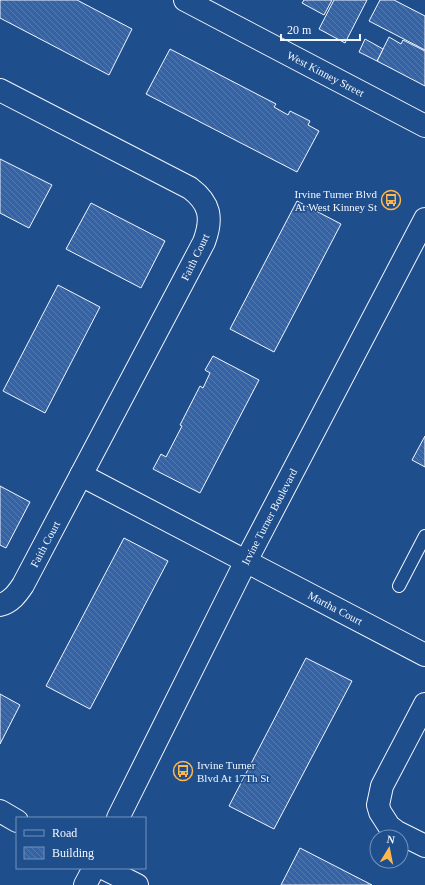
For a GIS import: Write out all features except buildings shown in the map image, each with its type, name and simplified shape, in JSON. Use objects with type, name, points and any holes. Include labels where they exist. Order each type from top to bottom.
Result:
[{"type":"street","name":"West Kinney Street","points":[[185,0],[425,126]]},
{"type":"street","name":"Faith Court","points":[[0,90],[190,188],[199,195],[209,213],[210,219],[204,242],[23,585],[16,596],[0,605]]},
{"type":"street","name":"Irvine Turner Boulevard","points":[[118,817],[246,560],[425,218]]},
{"type":"street","points":[[81,475],[246,560]]},
{"type":"street","name":"Martha Court","points":[[246,560],[425,655]]},
{"type":"street","points":[[425,704],[382,786],[378,805],[380,812],[389,826],[397,832],[425,846]]},
{"type":"street","points":[[0,811],[16,820]]},
{"type":"street","points":[[85,885],[93,869]]},
{"type":"street","points":[[105,869],[137,885]]},
{"type":"lane","points":[[399,586],[425,536]]},
{"type":"place","name":"Irvine Turner Blvd At West Kinney St","points":[[391,200]]},
{"type":"place","name":"Irvine Turner Blvd At 17Th St","points":[[183,771]]}]
